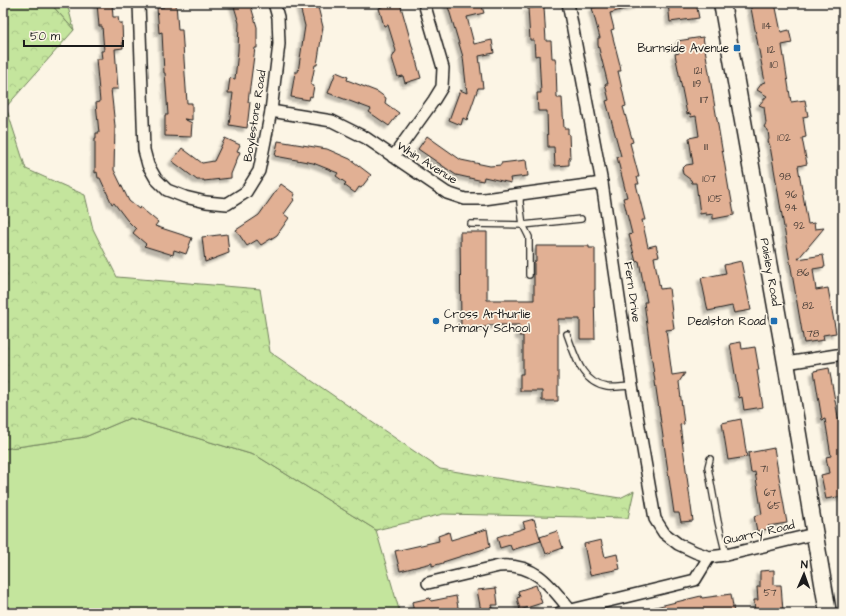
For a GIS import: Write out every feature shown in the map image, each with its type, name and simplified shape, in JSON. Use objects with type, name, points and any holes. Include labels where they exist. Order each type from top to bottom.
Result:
[{"type":"main road","name":"Paisley Road","points":[[722,3],[786,363],[828,613]]},
{"type":"street","name":"Boylestone Road","points":[[139,3],[144,150],[148,164],[156,179],[167,190],[185,197],[206,202],[227,204],[246,192],[259,171],[271,111],[279,44],[278,17],[274,3]]},
{"type":"street","points":[[393,157],[442,87],[443,68],[424,3]]},
{"type":"street","name":"Fern Drive","points":[[568,3],[602,183],[632,386],[655,519],[664,533],[678,544],[709,557]]},
{"type":"street","name":"Whin Avenue","points":[[271,111],[332,121],[366,138],[447,193],[465,199],[484,199],[602,183]]},
{"type":"street","points":[[786,363],[843,354]]},
{"type":"street","name":"Quarry Road","points":[[709,557],[726,555],[814,534]]},
{"type":"street","points":[[559,613],[695,580],[709,557]]},
{"type":"street","points":[[428,582],[499,566],[515,566],[534,573],[543,579],[570,610]]},
{"type":"lane","points":[[520,194],[523,225],[529,236],[529,275]]},
{"type":"lane","points":[[471,224],[523,225],[581,219]]},
{"type":"lane","points":[[567,334],[586,377],[607,387],[632,386]]},
{"type":"lane","points":[[710,459],[708,467],[718,522],[726,555]]},
{"type":"green space","points":[[3,3],[50,3],[74,30],[6,107],[26,169],[85,195],[93,229],[117,277],[260,289],[270,352],[440,469],[620,498],[634,491],[628,518],[443,514],[376,530],[257,456],[130,418],[85,437],[3,449]]},
{"type":"green space","points":[[50,3],[67,3],[74,30]]},
{"type":"green space","points":[[130,418],[257,456],[376,530],[400,613],[3,613],[3,449],[85,437]]},
{"type":"building","points":[[97,3],[112,3],[113,17],[118,17],[119,23],[122,23],[123,48],[115,49],[118,89],[111,89],[115,126],[114,170],[129,201],[139,209],[140,207],[158,222],[155,226],[192,238],[186,254],[174,250],[173,255],[144,246],[146,244],[133,233],[136,229],[114,203],[112,204],[100,178],[98,178],[97,172],[95,173],[95,138],[96,133],[99,133],[96,103],[100,102],[96,59],[102,59],[101,51],[104,51],[102,26],[99,26]]},
{"type":"building","points":[[163,3],[176,3],[178,30],[182,30],[187,103],[192,103],[192,120],[184,119],[192,123],[191,137],[165,136],[165,115],[168,115],[162,32],[159,33],[157,8],[164,7]]},
{"type":"building","points":[[233,3],[250,3],[257,27],[257,48],[255,48],[248,102],[250,102],[247,128],[229,125],[233,93],[228,93],[230,78],[235,79],[239,23]]},
{"type":"building","points":[[299,3],[317,3],[323,27],[317,65],[315,65],[311,85],[314,86],[312,97],[310,96],[309,100],[291,97],[295,72],[298,72],[305,26]]},
{"type":"building","points":[[383,3],[400,3],[421,78],[405,83],[403,76],[398,77],[392,58],[396,51],[388,25],[384,26],[379,8],[384,6]]},
{"type":"building","points":[[447,3],[481,3],[484,13],[467,17],[474,44],[492,40],[494,53],[479,56],[483,88],[478,88],[467,120],[463,118],[461,125],[449,120],[460,90],[467,93],[463,57]]},
{"type":"building","points":[[609,3],[636,3],[636,6],[610,13],[614,29],[611,30],[620,65],[621,71],[618,71],[626,106],[623,107],[633,142],[630,143],[639,177],[637,177],[639,184],[636,184],[645,220],[642,220],[648,247],[656,245],[659,256],[654,257],[660,289],[669,288],[674,329],[666,330],[672,375],[685,373],[679,382],[684,424],[680,425],[693,521],[681,522],[679,513],[674,513],[644,302],[647,302],[639,261],[636,262],[629,235],[632,234],[623,198],[627,197],[617,157],[621,156],[606,101],[609,100],[605,84],[608,84],[598,45],[598,38],[600,38],[592,8]]},
{"type":"building","points":[[668,3],[696,3],[699,18],[670,22]]},
{"type":"building","points":[[750,3],[775,3],[781,32],[789,30],[792,43],[782,45],[791,102],[805,100],[808,116],[803,117],[806,137],[802,138],[807,164],[798,166],[808,224],[814,223],[815,229],[824,228],[798,259],[823,255],[825,267],[813,269],[816,290],[828,288],[836,333],[823,335],[824,340],[804,343],[768,141],[768,130],[764,127],[766,123],[764,107],[759,105],[767,96],[757,90],[762,83],[765,82]]},
{"type":"building","points":[[544,7],[546,41],[551,41],[552,58],[555,58],[556,64],[557,98],[562,98],[564,128],[568,128],[569,134],[569,165],[555,166],[554,147],[548,147],[547,111],[538,111],[537,93],[541,93],[539,55],[535,56],[534,40],[530,40],[528,8]]},
{"type":"building","points":[[703,37],[734,213],[734,215],[713,219],[713,214],[700,214],[696,183],[692,183],[691,180],[683,174],[682,169],[686,165],[693,164],[689,138],[699,136],[696,116],[691,117],[690,113],[687,114],[675,54],[679,53],[677,41]]},
{"type":"building","points":[[336,72],[348,77],[347,80],[378,92],[386,98],[385,103],[399,113],[389,126],[369,112],[371,109],[328,93]]},
{"type":"building","points":[[427,136],[461,160],[490,166],[526,160],[528,176],[510,178],[511,183],[484,177],[483,181],[456,175],[418,149]]},
{"type":"building","points":[[225,138],[240,145],[237,151],[240,152],[231,174],[231,178],[204,181],[197,180],[172,161],[182,148],[202,163],[214,161]]},
{"type":"building","points":[[278,141],[327,149],[350,159],[371,175],[355,193],[344,185],[346,183],[336,176],[338,173],[313,163],[275,156]]},
{"type":"building","points":[[281,184],[295,194],[294,200],[284,214],[289,218],[277,235],[261,245],[257,240],[247,246],[236,230],[259,215]]},
{"type":"building","points":[[460,232],[487,232],[487,300],[534,300],[534,262],[536,261],[536,246],[589,246],[589,248],[595,248],[595,339],[580,339],[580,319],[558,319],[558,401],[542,401],[542,391],[520,391],[520,374],[523,374],[523,336],[519,336],[519,325],[461,327]]},
{"type":"building","points":[[227,234],[229,253],[205,262],[202,237]]},
{"type":"building","points":[[741,261],[751,310],[734,313],[732,306],[708,311],[701,278],[726,273],[724,265]]},
{"type":"building","points":[[741,342],[742,349],[755,347],[763,407],[744,410],[742,397],[739,398],[730,344]]},
{"type":"building","points":[[829,368],[839,422],[843,421],[843,496],[826,499],[821,475],[829,473],[826,457],[831,456],[825,419],[822,420],[814,371]]},
{"type":"building","points":[[741,419],[747,457],[728,460],[722,423]]},
{"type":"building","points":[[774,448],[787,523],[768,526],[769,529],[757,531],[754,516],[762,514],[755,472],[751,473],[748,453]]},
{"type":"building","points":[[534,519],[541,541],[512,550],[510,545],[500,548],[497,537],[525,528],[523,522]]},
{"type":"building","points":[[487,529],[490,547],[432,566],[432,563],[400,571],[395,551],[439,541],[438,536],[449,532],[451,540]]},
{"type":"building","points":[[557,531],[563,548],[546,554],[540,537]]},
{"type":"building","points":[[601,540],[605,557],[617,554],[620,569],[590,575],[584,544]]},
{"type":"building","points":[[774,570],[774,585],[781,585],[783,611],[755,613],[754,600],[758,600],[757,587],[760,587],[760,571]]},
{"type":"building","points":[[536,585],[542,603],[520,610],[517,598],[520,597],[518,591]]},
{"type":"building","points":[[496,588],[498,605],[492,605],[493,609],[481,611],[477,590]]},
{"type":"building","points":[[731,594],[734,613],[647,613],[647,609],[701,596],[702,598]]},
{"type":"building","points":[[456,596],[459,613],[414,613],[412,602],[430,598],[431,601]]},
{"type":"place","name":"Burnside Avenue","points":[[737,48]]},
{"type":"place","name":"Cross Arthurlie Primary School","points":[[436,321]]},
{"type":"place","name":"Dealston Road","points":[[774,321]]}]
